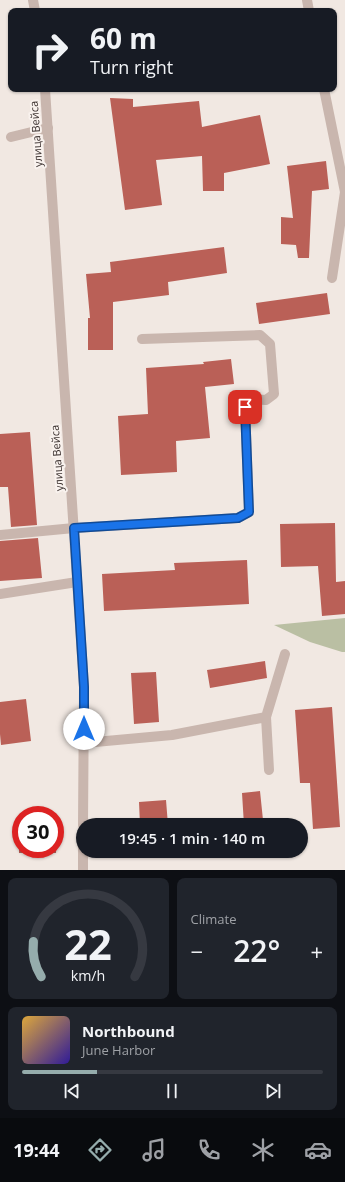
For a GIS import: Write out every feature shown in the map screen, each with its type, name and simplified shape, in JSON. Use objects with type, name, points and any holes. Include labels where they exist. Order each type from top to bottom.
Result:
[{"type":"street","name":"улица Вейса","points":[[45,92],[84,687],[83,818]]},
{"type":"street","points":[[325,92],[345,192],[332,278]]},
{"type":"street","points":[[11,136],[48,128]]},
{"type":"street","points":[[0,535],[74,528],[238,518],[249,512],[245,407],[249,399],[266,400],[274,394],[270,344],[260,335],[142,339]]},
{"type":"street","points":[[0,594],[77,582]]},
{"type":"street","points":[[269,770],[266,717],[285,654]]},
{"type":"street","points":[[84,743],[172,735],[266,717]]},
{"type":"street","points":[[83,858],[83,870]]},
{"type":"green space","points":[[345,618],[345,652],[310,642],[274,625]]},
{"type":"building","points":[[110,98],[133,99],[133,107],[199,101],[202,127],[260,115],[270,164],[224,173],[224,191],[203,191],[202,156],[156,160],[162,205],[125,210]]},
{"type":"building","points":[[326,161],[329,189],[312,191],[309,258],[298,258],[296,245],[281,244],[281,217],[293,218],[287,166]]},
{"type":"building","points":[[224,247],[227,273],[168,282],[169,295],[113,302],[113,350],[88,350],[88,318],[90,318],[86,274],[111,272],[110,262]]},
{"type":"building","points":[[327,293],[330,314],[259,324],[256,303]]},
{"type":"building","points":[[231,359],[234,384],[205,387],[210,438],[176,441],[177,472],[121,475],[118,416],[148,414],[146,368],[204,364],[203,362]]},
{"type":"building","points":[[30,432],[37,525],[11,527],[8,487],[0,487],[0,434]]},
{"type":"building","points":[[335,523],[336,582],[345,581],[345,614],[322,616],[318,566],[281,567],[280,524]]},
{"type":"building","points":[[38,538],[42,578],[0,581],[0,541]]},
{"type":"building","points":[[247,560],[249,604],[104,611],[102,574],[175,570],[174,563]]},
{"type":"building","points":[[265,661],[267,678],[210,688],[207,670]]},
{"type":"building","points":[[156,672],[159,722],[134,724],[131,673]]},
{"type":"building","points":[[26,699],[31,741],[1,745],[0,702]]},
{"type":"building","points":[[332,707],[340,827],[313,829],[310,783],[300,783],[295,710]]},
{"type":"building","points":[[260,791],[263,818],[244,818],[242,793]]},
{"type":"building","points":[[166,800],[167,818],[140,818],[139,802]]},
{"type":"route","points":[[84,729],[84,687],[74,528],[238,518],[249,512],[245,407]]}]
